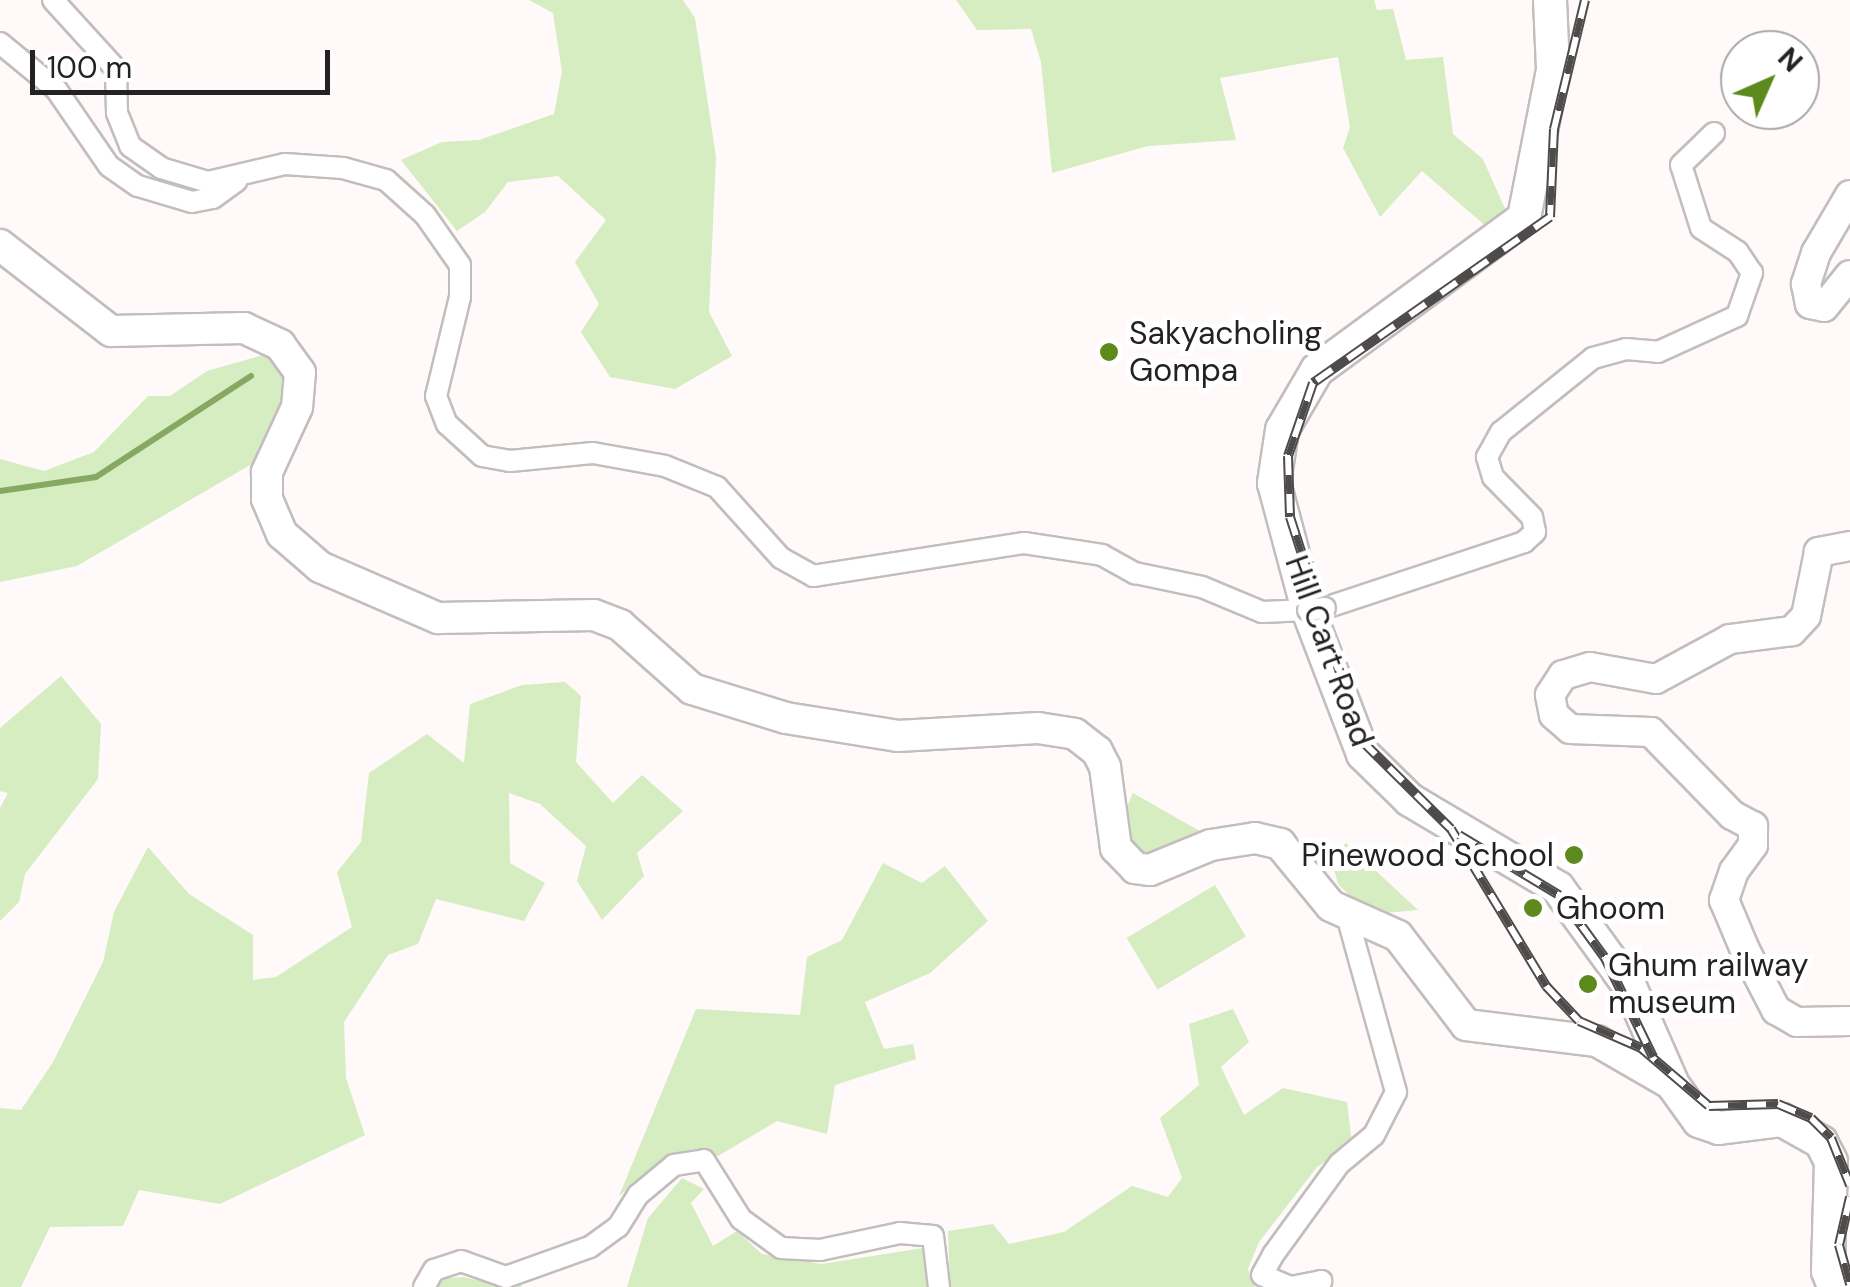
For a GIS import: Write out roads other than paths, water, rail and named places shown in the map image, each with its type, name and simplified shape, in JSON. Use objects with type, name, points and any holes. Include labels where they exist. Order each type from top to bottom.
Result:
[{"type":"highway","name":"Hill Cart Road","points":[[1550,0],[1553,70],[1524,218],[1317,370],[1282,430],[1274,483],[1363,754],[1410,800],[1558,888],[1630,987],[1673,1085],[1698,1121],[1718,1128],[1782,1120],[1822,1142],[1830,1162],[1828,1271],[1834,1287]]},
{"type":"main road","points":[[1850,195],[1816,254],[1806,284],[1810,304],[1824,306],[1850,275]]},
{"type":"main road","points":[[0,246],[111,331],[244,328],[280,344],[300,373],[297,407],[268,472],[266,499],[282,534],[320,567],[438,618],[594,616],[620,625],[692,688],[786,718],[898,736],[1038,728],[1075,734],[1097,750],[1105,768],[1122,860],[1150,870],[1211,845],[1268,841],[1298,860],[1331,906],[1398,936],[1466,1025],[1597,1041],[1673,1085]]},
{"type":"main road","points":[[1850,546],[1819,552],[1806,616],[1792,632],[1730,638],[1656,679],[1590,667],[1563,675],[1550,695],[1554,715],[1570,730],[1651,732],[1732,815],[1752,826],[1753,845],[1734,871],[1724,900],[1744,950],[1776,1010],[1796,1022],[1850,1021]]},
{"type":"street","points":[[53,0],[116,69],[117,112],[130,146],[160,168],[208,182],[285,164],[343,168],[386,180],[425,214],[460,264],[460,297],[436,396],[448,424],[482,456],[510,461],[593,453],[664,466],[717,487],[781,558],[813,576],[1024,543],[1102,554],[1135,572],[1202,587],[1262,612],[1316,609],[1524,542],[1535,532],[1532,518],[1493,477],[1488,457],[1500,432],[1593,358],[1626,349],[1658,352],[1737,316],[1752,273],[1738,252],[1701,228],[1681,164],[1714,133]]},
{"type":"street","points":[[0,44],[56,89],[109,166],[138,186],[192,202],[214,198],[242,177]]},
{"type":"street","points":[[1317,1287],[1321,1281],[1291,1287],[1262,1275],[1339,1164],[1374,1135],[1396,1092],[1347,915]]},
{"type":"street","points":[[424,1287],[434,1270],[461,1261],[506,1277],[590,1247],[618,1226],[638,1196],[674,1165],[704,1160],[740,1219],[781,1248],[820,1250],[900,1233],[933,1236],[939,1287]]},
{"type":"waterway","points":[[0,491],[96,477],[251,376]]},
{"type":"railway","points":[[1585,0],[1554,129],[1550,217],[1313,383],[1288,456],[1290,517],[1362,741],[1451,829],[1546,986],[1579,1021],[1641,1048],[1709,1106],[1778,1104],[1811,1118],[1831,1138],[1850,1185]]},
{"type":"railway","points":[[1459,835],[1559,895],[1605,958],[1653,1057]]},
{"type":"railway","points":[[1850,1197],[1839,1245],[1850,1284]]},
{"type":"place","name":"Sakyacholing Gompa","points":[[1109,352]]},
{"type":"place","name":"Pinewood School","points":[[1574,855]]},
{"type":"place","name":"Ghoom","points":[[1533,908]]},
{"type":"place","name":"Ghum railway museum","points":[[1588,984]]}]
